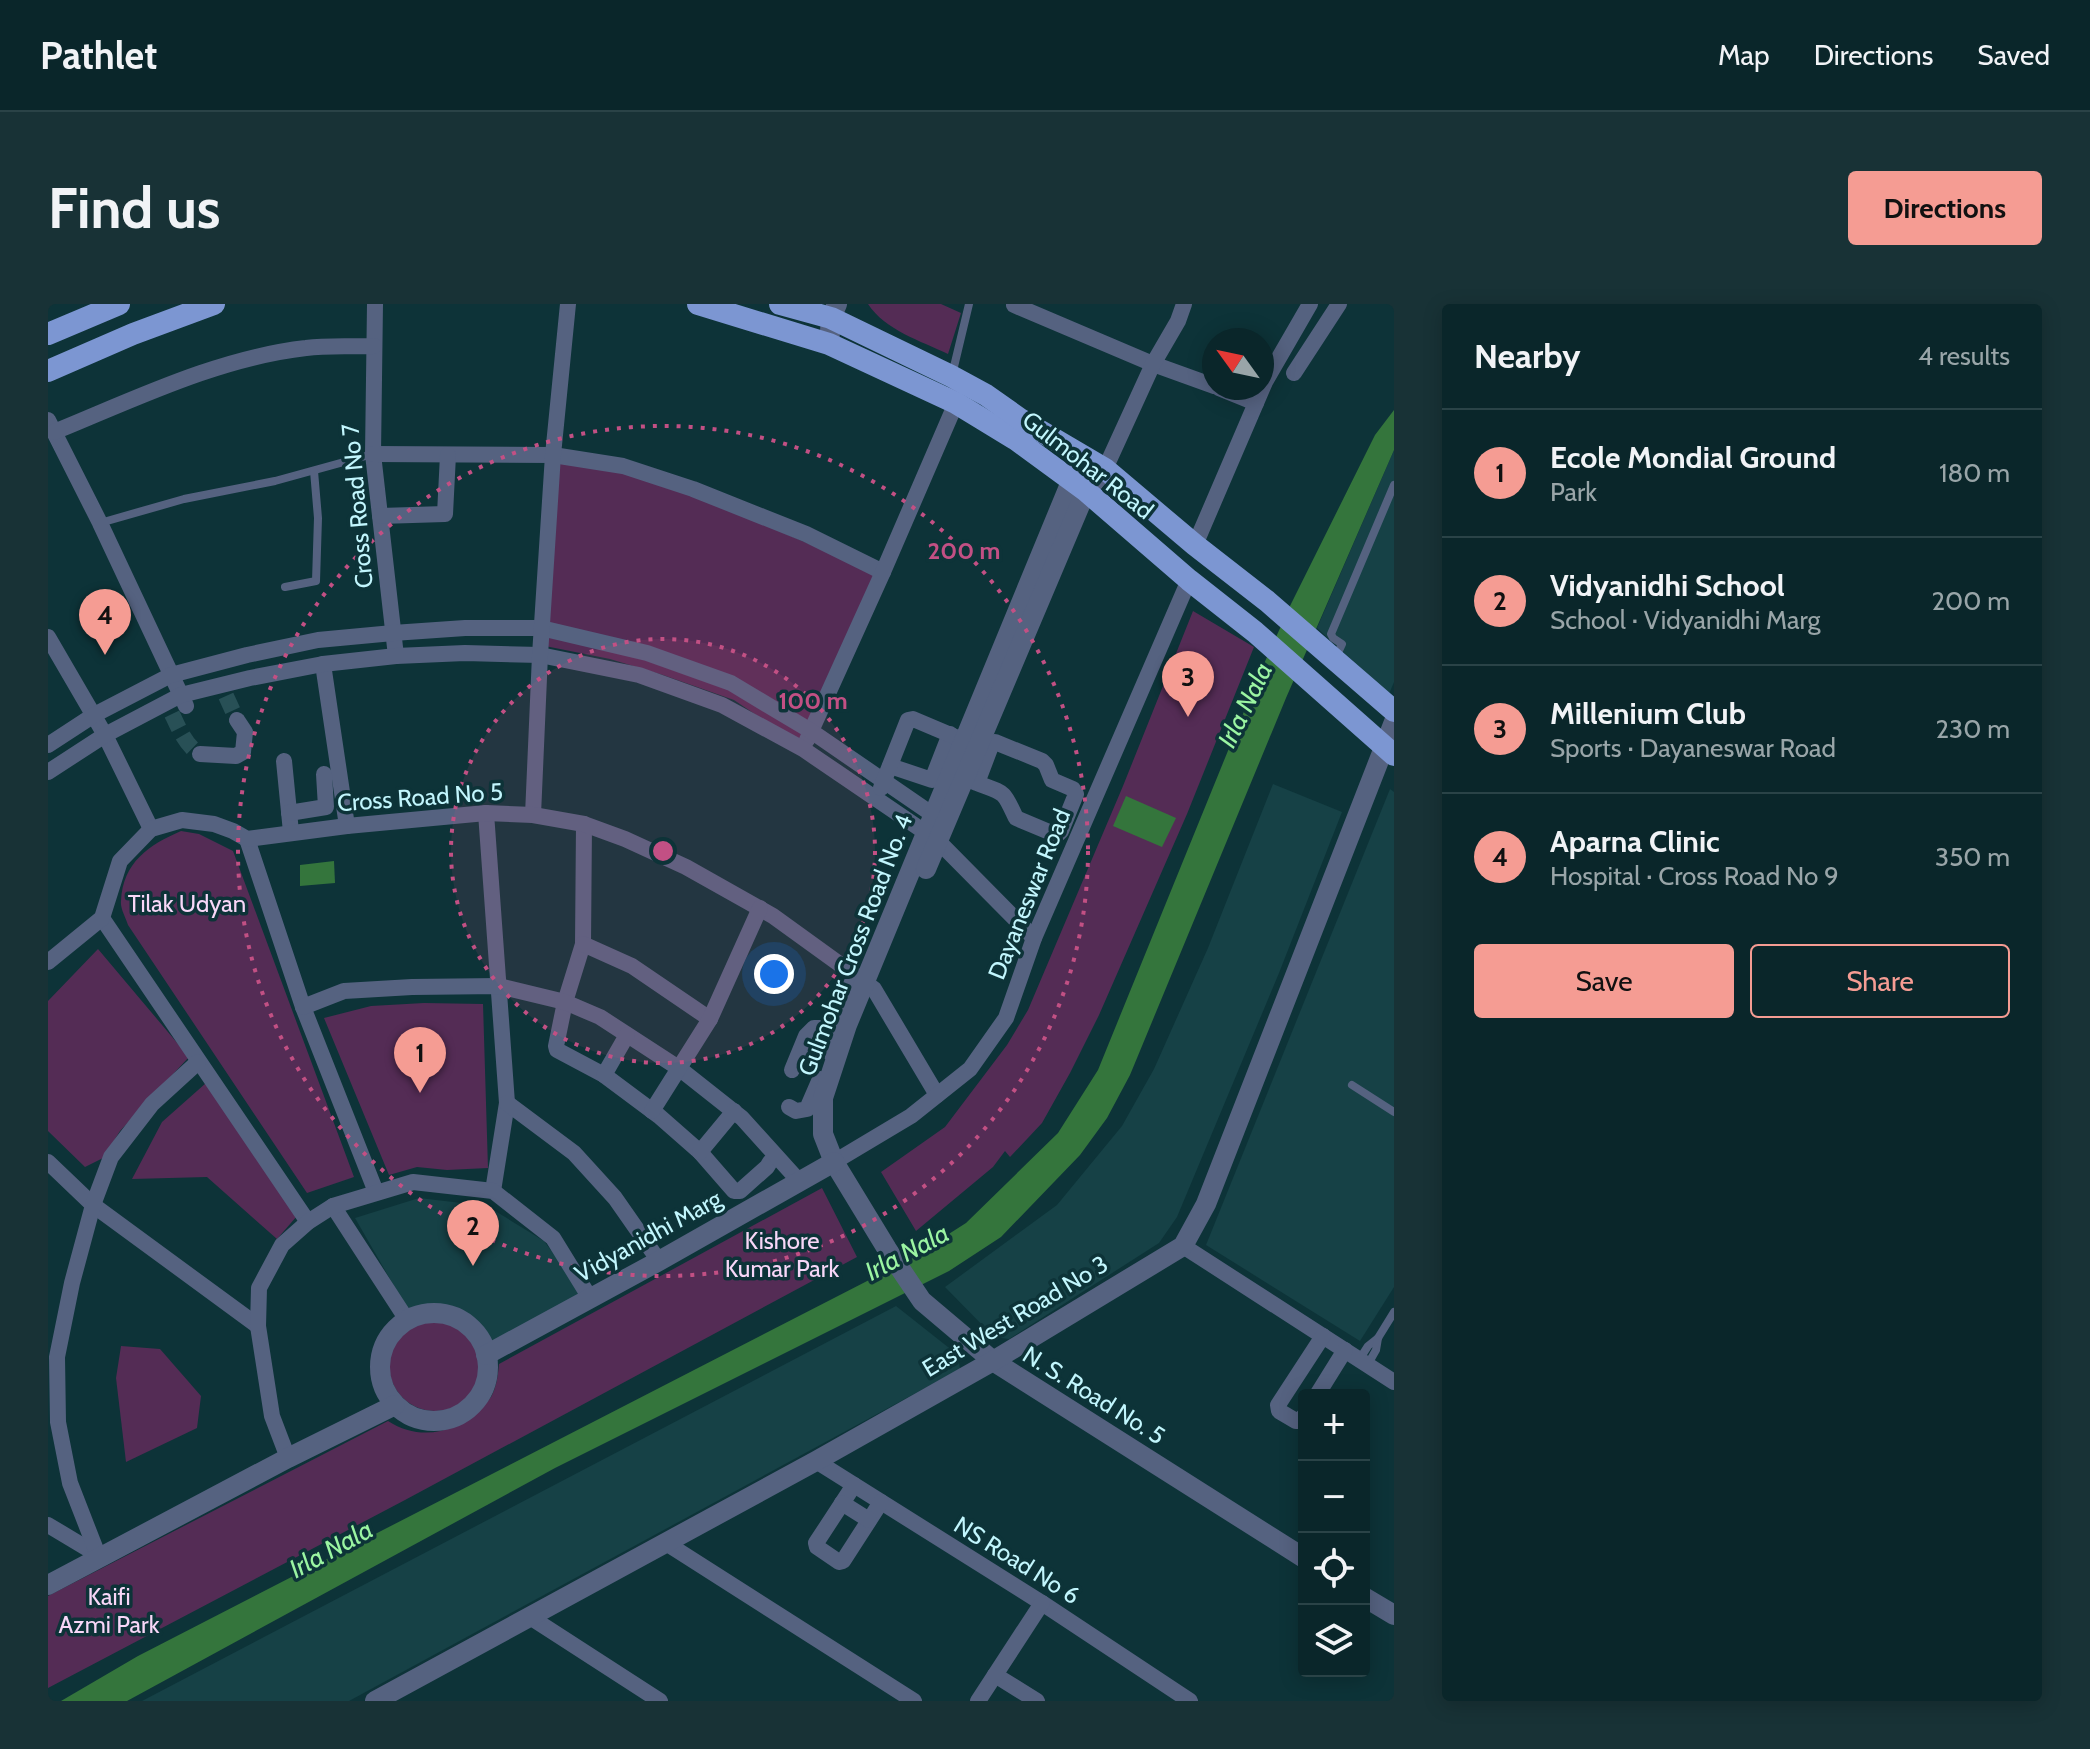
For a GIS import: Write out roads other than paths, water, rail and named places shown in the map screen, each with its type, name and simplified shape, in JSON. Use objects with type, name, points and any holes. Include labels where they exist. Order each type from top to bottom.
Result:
[{"type":"main road","points":[[48,334],[119,304]]},
{"type":"main road","points":[[48,371],[133,334],[214,304]]},
{"type":"main road","name":"Gulmohar Road","points":[[698,304],[829,344],[956,403],[1015,439],[1079,486],[1255,632],[1389,752]]},
{"type":"main road","name":"Gulmohar Road","points":[[780,304],[839,309],[855,330],[951,376],[1105,469],[1267,601],[1394,711]]},
{"type":"street","name":"Cross Road No 7","points":[[375,304],[373,454],[396,656]]},
{"type":"street","points":[[533,815],[541,628],[553,455],[568,304]]},
{"type":"street","points":[[1105,469],[1184,304]]},
{"type":"street","points":[[1195,545],[1265,382],[1310,304]]},
{"type":"street","points":[[1294,373],[1339,304]]},
{"type":"street","points":[[1014,305],[1202,382]]},
{"type":"street","points":[[829,344],[839,309]]},
{"type":"street","points":[[177,704],[171,675],[51,426],[240,361],[307,348],[374,346]]},
{"type":"street","points":[[803,749],[956,403],[951,376]]},
{"type":"street","points":[[1248,400],[1256,403]]},
{"type":"street","points":[[373,454],[553,455],[623,466],[693,489],[806,534],[883,572]]},
{"type":"street","points":[[380,516],[445,514],[448,455]]},
{"type":"street","name":"Gulmohar Cross Road No. 4","points":[[834,1162],[815,1111],[864,982],[936,828],[971,780],[1079,486],[1082,455]]},
{"type":"street","name":"Gulmohar Cross Road No. 4","points":[[936,828],[957,737],[1079,486],[1105,469]]},
{"type":"street","name":"Dayaneswar Road","points":[[834,1162],[911,1116],[970,1069],[1006,1018],[1034,938],[1189,580]]},
{"type":"street","points":[[48,745],[94,715],[171,675],[207,665],[318,640],[465,628],[541,628],[647,653],[731,683],[887,773],[1034,938]]},
{"type":"street","points":[[48,637],[105,735],[151,829]]},
{"type":"street","points":[[48,771],[105,735],[177,704],[323,664],[465,653],[540,655],[639,675],[722,705],[803,749],[877,799],[936,828]]},
{"type":"street","points":[[323,664],[347,826]]},
{"type":"street","points":[[207,665],[215,693]]},
{"type":"street","points":[[877,799],[904,726],[910,719],[957,737],[932,780],[887,773]]},
{"type":"street","points":[[200,754],[236,756],[243,752],[245,732],[234,720]]},
{"type":"street","points":[[1394,722],[1389,752],[1206,1204],[1183,1246],[1394,1382]]},
{"type":"street","points":[[995,742],[1042,761],[1052,780],[1073,789],[1076,794],[1063,829],[1054,834],[1016,818],[1004,794],[971,780],[995,742]]},
{"type":"street","points":[[284,761],[291,832]]},
{"type":"street","points":[[289,813],[326,807],[325,773]]},
{"type":"street","points":[[486,813],[507,1103],[493,1191]]},
{"type":"street","name":"Cross Road No 5","points":[[247,839],[486,813],[533,815],[584,824],[686,867],[760,908],[864,982]]},
{"type":"street","points":[[48,962],[102,918],[120,861],[151,829],[182,820],[214,824],[247,839],[303,1007],[376,1192]]},
{"type":"street","points":[[584,824],[583,944],[565,1002],[557,1050],[604,1075],[652,1111],[699,1151],[731,1189],[740,1191],[770,1162]]},
{"type":"street","points":[[652,1111],[740,971],[760,908]]},
{"type":"street","points":[[102,918],[308,1222]]},
{"type":"street","points":[[583,944],[632,966],[710,1019]]},
{"type":"street","points":[[827,1034],[864,982],[937,1095]]},
{"type":"street","name":"Gulmohar Cross Road No. 4","points":[[834,1162],[832,1131],[838,1091],[864,982]]},
{"type":"street","points":[[303,1007],[344,991],[412,987],[499,986],[565,1002],[600,1017],[729,1104],[799,1181]]},
{"type":"street","points":[[789,1107],[796,1111],[815,1111],[835,1038],[818,1027],[810,1032],[792,1070]]},
{"type":"street","points":[[604,1075],[627,1035]]},
{"type":"street","points":[[98,1556],[70,1483],[58,1422],[53,1354],[93,1205],[111,1157],[152,1104],[198,1062]]},
{"type":"street","points":[[507,1103],[574,1153],[615,1198],[659,1261]]},
{"type":"street","points":[[699,1151],[729,1104]]},
{"type":"street","points":[[48,1162],[93,1205],[258,1326]]},
{"type":"street","name":"Vidyanidhi Marg","points":[[486,1355],[834,1162]]},
{"type":"street","name":"N. S. Road No. 5","points":[[834,1162],[922,1301],[993,1361],[1298,1554]]},
{"type":"street","points":[[288,1458],[272,1416],[258,1326],[259,1288],[282,1245],[308,1222],[333,1206],[413,1182],[493,1191],[553,1238],[590,1298]]},
{"type":"street","points":[[333,1206],[407,1320]]},
{"type":"street","name":"East West Road No 3","points":[[375,1701],[816,1461],[993,1361],[1183,1246]]},
{"type":"street","points":[[440,1313],[470,1327],[480,1340],[486,1355],[487,1373],[483,1390],[473,1404],[459,1415],[425,1421],[395,1405],[384,1389],[380,1369],[382,1350],[392,1333],[407,1320],[423,1314],[440,1313]]},
{"type":"street","points":[[1298,1421],[1279,1411],[1278,1405],[1323,1336]]},
{"type":"street","points":[[1321,1389],[1345,1350]]},
{"type":"street","points":[[48,1585],[98,1556],[395,1405]]},
{"type":"street","name":"NS Road No 6","points":[[816,1461],[1042,1603],[1190,1701]]},
{"type":"street","points":[[854,1485],[816,1543],[817,1547],[839,1562],[843,1561],[881,1502]]},
{"type":"street","points":[[842,1503],[869,1520]]},
{"type":"street","points":[[48,1525],[98,1556]]},
{"type":"street","points":[[666,1543],[914,1701]]},
{"type":"street","points":[[1370,1601],[1394,1615]]},
{"type":"street","points":[[978,1701],[1042,1603]]},
{"type":"street","points":[[530,1617],[660,1701]]},
{"type":"street","points":[[995,1675],[1037,1701]]},
{"type":"lane","points":[[951,376],[969,304]]},
{"type":"lane","points":[[100,523],[184,499],[275,481],[373,454]]},
{"type":"lane","points":[[285,587],[316,581],[318,518],[314,471]]},
{"type":"lane","points":[[1335,660],[1342,644],[1331,634],[1394,485]]},
{"type":"lane","points":[[1352,1085],[1394,1112]]},
{"type":"lane","points":[[1363,1362],[1368,1346],[1378,1338],[1394,1312]]},
{"type":"tunnel","points":[[226,696],[237,720]]},
{"type":"tunnel","points":[[172,714],[187,742],[200,754]]},
{"type":"place","name":"Aparna Clinic","points":[[105,655]]},
{"type":"place","name":"Millenium Club","points":[[1188,717]]},
{"type":"place","name":"Ecole Mondial Ground","points":[[420,1093]]},
{"type":"place","name":"Vidyanidhi School","points":[[473,1266]]},
{"type":"water label","name":"Irla Nala","points":[[1245,705]]},
{"type":"water label","name":"Irla Nala","points":[[907,1252]]},
{"type":"water label","name":"Irla Nala","points":[[331,1549]]},
{"type":"park label","name":"Tilak Udyan","points":[[187,903]]},
{"type":"park label","name":"Kishore Kumar Park","points":[[782,1254]]},
{"type":"park label","name":"Kaifi Azmi Park","points":[[109,1610]]}]
